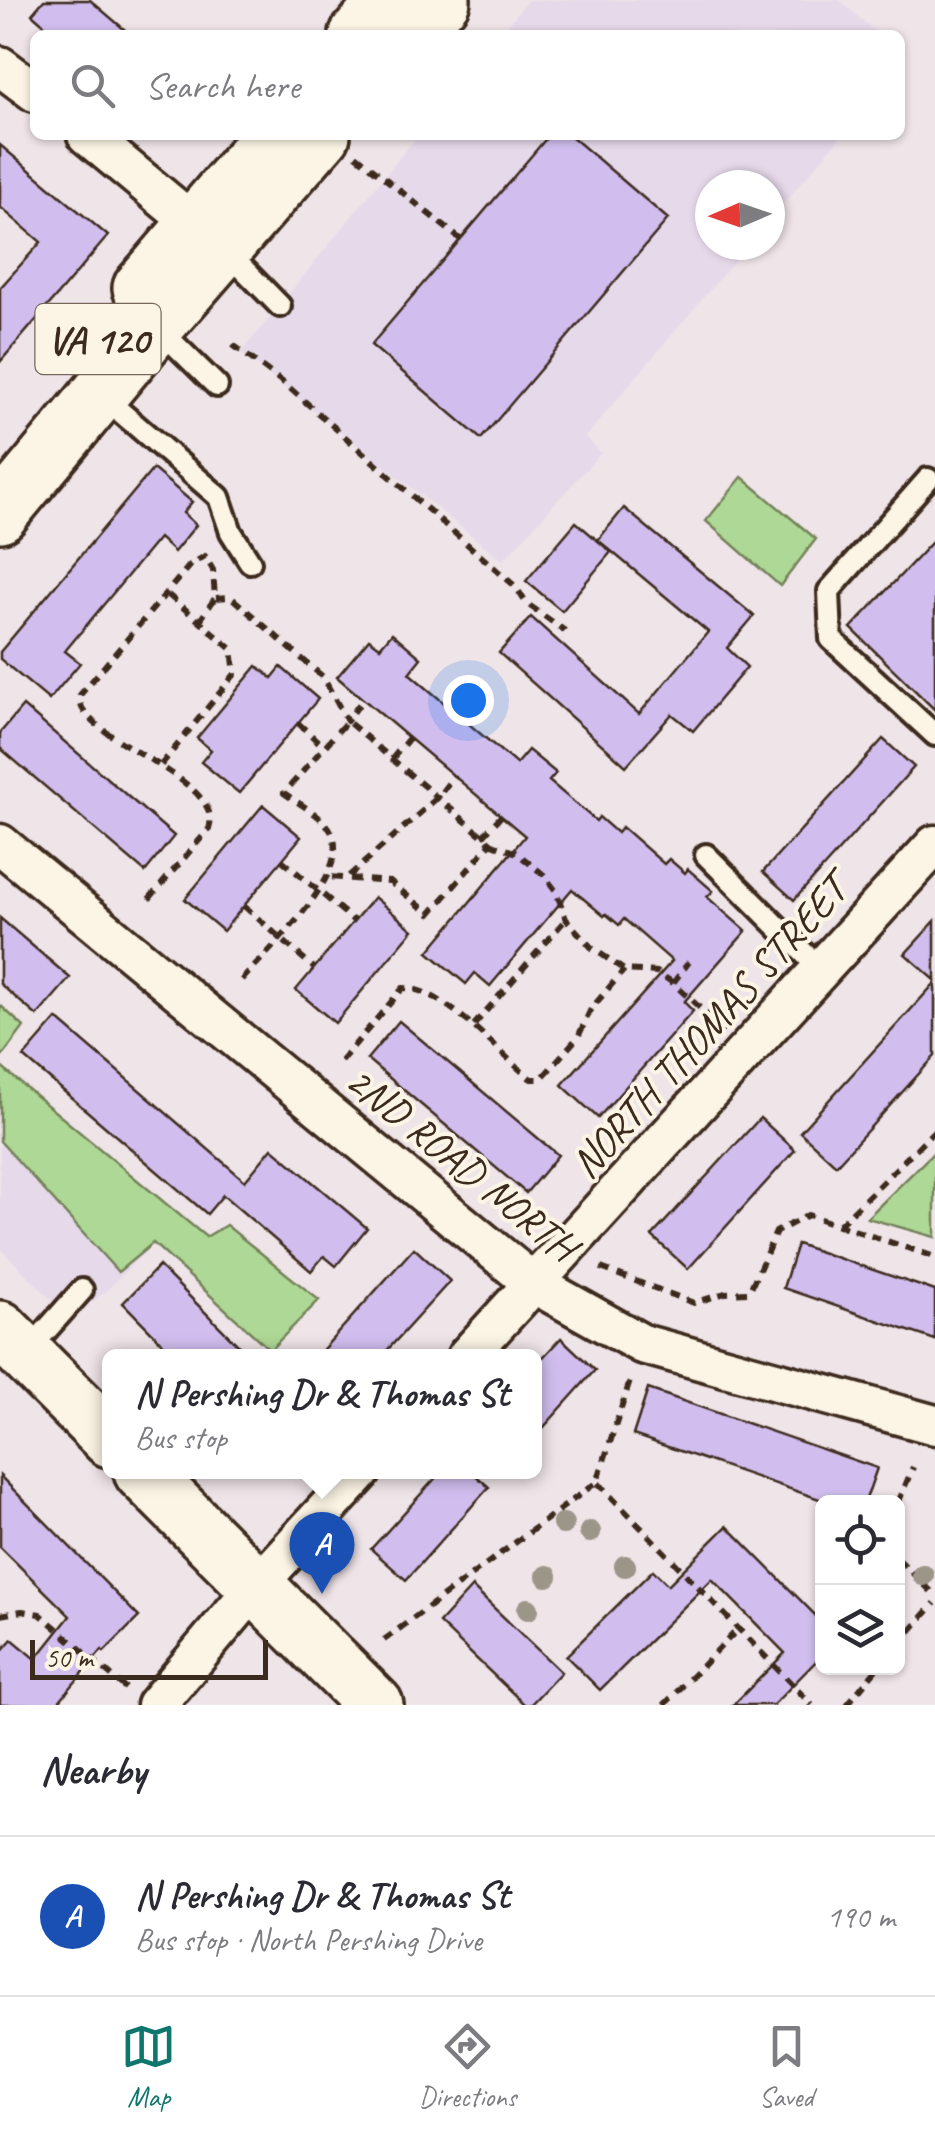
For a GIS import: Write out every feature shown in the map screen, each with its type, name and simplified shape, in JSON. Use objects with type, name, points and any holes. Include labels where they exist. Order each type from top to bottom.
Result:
[{"type":"main road","points":[[370,30],[418,10]]},
{"type":"main road","name":"VA 120","points":[[0,514],[156,326],[269,140]]},
{"type":"main road","name":"VA 120","points":[[0,455],[210,237],[317,140]]},
{"type":"main road","points":[[8,1342],[102,1431]]},
{"type":"main road","points":[[149,1479],[376,1705]]},
{"type":"street","points":[[0,66],[30,88]]},
{"type":"street","points":[[93,140],[210,237]]},
{"type":"street","name":"2ND ROAD NORTH","points":[[0,844],[533,1284],[642,1344],[935,1426]]},
{"type":"street","name":"NORTH THOMAS STREET","points":[[473,1349],[935,845]]},
{"type":"street","points":[[144,1699],[355,1479]]},
{"type":"lane","points":[[210,237],[280,306]]},
{"type":"lane","points":[[156,326],[217,386]]},
{"type":"lane","points":[[101,394],[219,497],[231,532],[250,562]]},
{"type":"lane","points":[[928,480],[829,591],[831,639],[935,735]]},
{"type":"lane","points":[[706,855],[821,970]]},
{"type":"lane","points":[[8,1342],[82,1290]]},
{"type":"path","points":[[372,168],[460,240]]},
{"type":"path","points":[[233,346],[285,384],[516,586],[526,603],[566,631]]},
{"type":"path","points":[[149,899],[209,829],[213,818],[208,806],[161,765],[109,734],[78,704],[80,694],[190,564],[205,556],[212,570],[215,598],[199,622]]},
{"type":"path","points":[[161,765],[235,674],[232,649],[166,593]]},
{"type":"path","points":[[215,598],[231,597],[323,677],[346,721],[490,844],[517,853],[544,875],[556,891],[566,919],[591,947],[624,970],[657,972],[728,1034]]},
{"type":"path","points":[[242,980],[329,877],[336,847],[332,832],[284,793],[363,699]]},
{"type":"path","points":[[298,723],[324,748]]},
{"type":"path","points":[[392,759],[409,738]]},
{"type":"path","points":[[348,877],[437,798],[454,776]]},
{"type":"path","points":[[483,836],[501,816]]},
{"type":"path","points":[[329,877],[390,882],[430,914],[490,844]]},
{"type":"path","points":[[282,860],[354,921]]},
{"type":"path","points":[[244,906],[314,968]]},
{"type":"path","points":[[474,1024],[566,919]]},
{"type":"path","points":[[673,983],[689,962]]},
{"type":"path","points":[[341,1061],[403,988],[428,992],[474,1024],[532,1080],[541,1079],[578,1037],[591,1008],[624,970]]},
{"type":"path","points":[[839,1225],[935,1130]]},
{"type":"path","points":[[601,1268],[694,1302],[725,1293],[749,1292],[776,1232],[808,1215],[935,1257]]},
{"type":"path","points":[[384,1640],[597,1482],[642,1344]]},
{"type":"path","points":[[901,1495],[912,1467]]},
{"type":"path","points":[[597,1482],[812,1705]]},
{"type":"path","points":[[905,1566],[935,1594]]},
{"type":"path","points":[[905,1637],[935,1604]]},
{"type":"path","points":[[0,1615],[22,1611],[40,1614],[144,1699]]},
{"type":"path","points":[[664,1705],[738,1629]]},
{"type":"path","points":[[848,1705],[872,1675]]},
{"type":"shaded area","points":[[528,0],[839,0],[873,30],[503,30]]},
{"type":"shaded area","points":[[414,140],[838,140],[785,202],[785,170],[695,170],[695,260],[735,260],[585,437],[601,453],[503,560],[241,353]]},
{"type":"shaded area","points":[[0,1085],[169,1228],[108,1289],[71,1319],[0,1248]]},
{"type":"green space","points":[[742,477],[816,539],[780,586],[706,521]]},
{"type":"green space","points":[[0,1005],[24,1027],[0,1059]]},
{"type":"green space","points":[[0,1066],[206,1237],[226,1225],[319,1300],[269,1349],[153,1243],[118,1272],[0,1141]]},
{"type":"green space","points":[[935,1151],[935,1237],[867,1218]]},
{"type":"building","points":[[44,0],[90,0],[125,30],[50,30],[32,14]]},
{"type":"building","points":[[545,140],[576,140],[668,219],[481,439],[371,345]]},
{"type":"building","points":[[0,145],[108,236],[0,362],[0,288],[41,242],[0,207]]},
{"type":"building","points":[[153,469],[192,502],[183,513],[196,525],[174,552],[159,538],[65,651],[80,663],[49,700],[0,659],[0,652]]},
{"type":"building","points":[[624,508],[754,616],[727,648],[747,667],[693,731],[672,714],[626,766],[499,653],[531,617],[639,714],[708,632],[598,540]]},
{"type":"building","points":[[576,522],[611,552],[562,611],[526,581]]},
{"type":"building","points":[[935,539],[935,710],[851,628]]},
{"type":"building","points":[[392,633],[421,658],[409,673],[516,764],[528,750],[556,773],[549,781],[596,821],[599,817],[617,833],[622,827],[664,864],[669,859],[685,873],[688,869],[713,891],[707,897],[746,931],[684,1002],[693,1011],[598,1118],[562,1085],[672,961],[624,919],[619,925],[572,889],[490,986],[475,973],[466,984],[428,952],[525,836],[337,677],[369,639],[380,647]]},
{"type":"building","points":[[257,666],[272,678],[281,667],[318,699],[239,793],[201,762],[211,750],[197,738]]},
{"type":"building","points":[[23,706],[174,836],[145,872],[0,748],[0,733]]},
{"type":"building","points":[[883,739],[914,767],[794,900],[763,872]]},
{"type":"building","points":[[263,805],[301,837],[223,931],[185,899]]},
{"type":"building","points":[[374,897],[413,930],[335,1023],[296,990]]},
{"type":"building","points":[[0,918],[70,978],[37,1016],[0,984]]},
{"type":"building","points":[[935,921],[935,980],[905,954]]},
{"type":"building","points":[[935,983],[935,1056],[836,1165],[800,1132]]},
{"type":"building","points":[[57,1019],[245,1181],[272,1148],[367,1228],[336,1266],[324,1256],[311,1271],[223,1195],[207,1214],[24,1057]]},
{"type":"building","points":[[399,1021],[558,1155],[526,1193],[367,1059]]},
{"type":"building","points":[[760,1118],[795,1150],[688,1269],[652,1236]]},
{"type":"building","points":[[797,1244],[935,1291],[935,1340],[783,1288]]},
{"type":"building","points":[[414,1248],[450,1281],[388,1349],[323,1349]]},
{"type":"building","points":[[159,1266],[242,1349],[168,1349],[123,1303]]},
{"type":"building","points":[[561,1338],[595,1370],[542,1429],[542,1358]]},
{"type":"building","points":[[648,1389],[877,1468],[867,1495],[815,1498],[633,1435]]},
{"type":"building","points":[[0,1476],[139,1617],[102,1650],[56,1705],[0,1705],[0,1653],[12,1639],[36,1659],[70,1616],[0,1547]]},
{"type":"building","points":[[435,1479],[480,1479],[489,1487],[406,1580],[371,1549]]},
{"type":"building","points":[[727,1526],[815,1615],[815,1662],[773,1705],[733,1705],[785,1653],[712,1579],[600,1690],[566,1656],[653,1570],[668,1585]]},
{"type":"building","points":[[472,1587],[561,1672],[530,1705],[525,1705],[439,1623]]},
{"type":"place","name":"N Pershing Dr & Thomas St","points":[[322,1594]]}]
